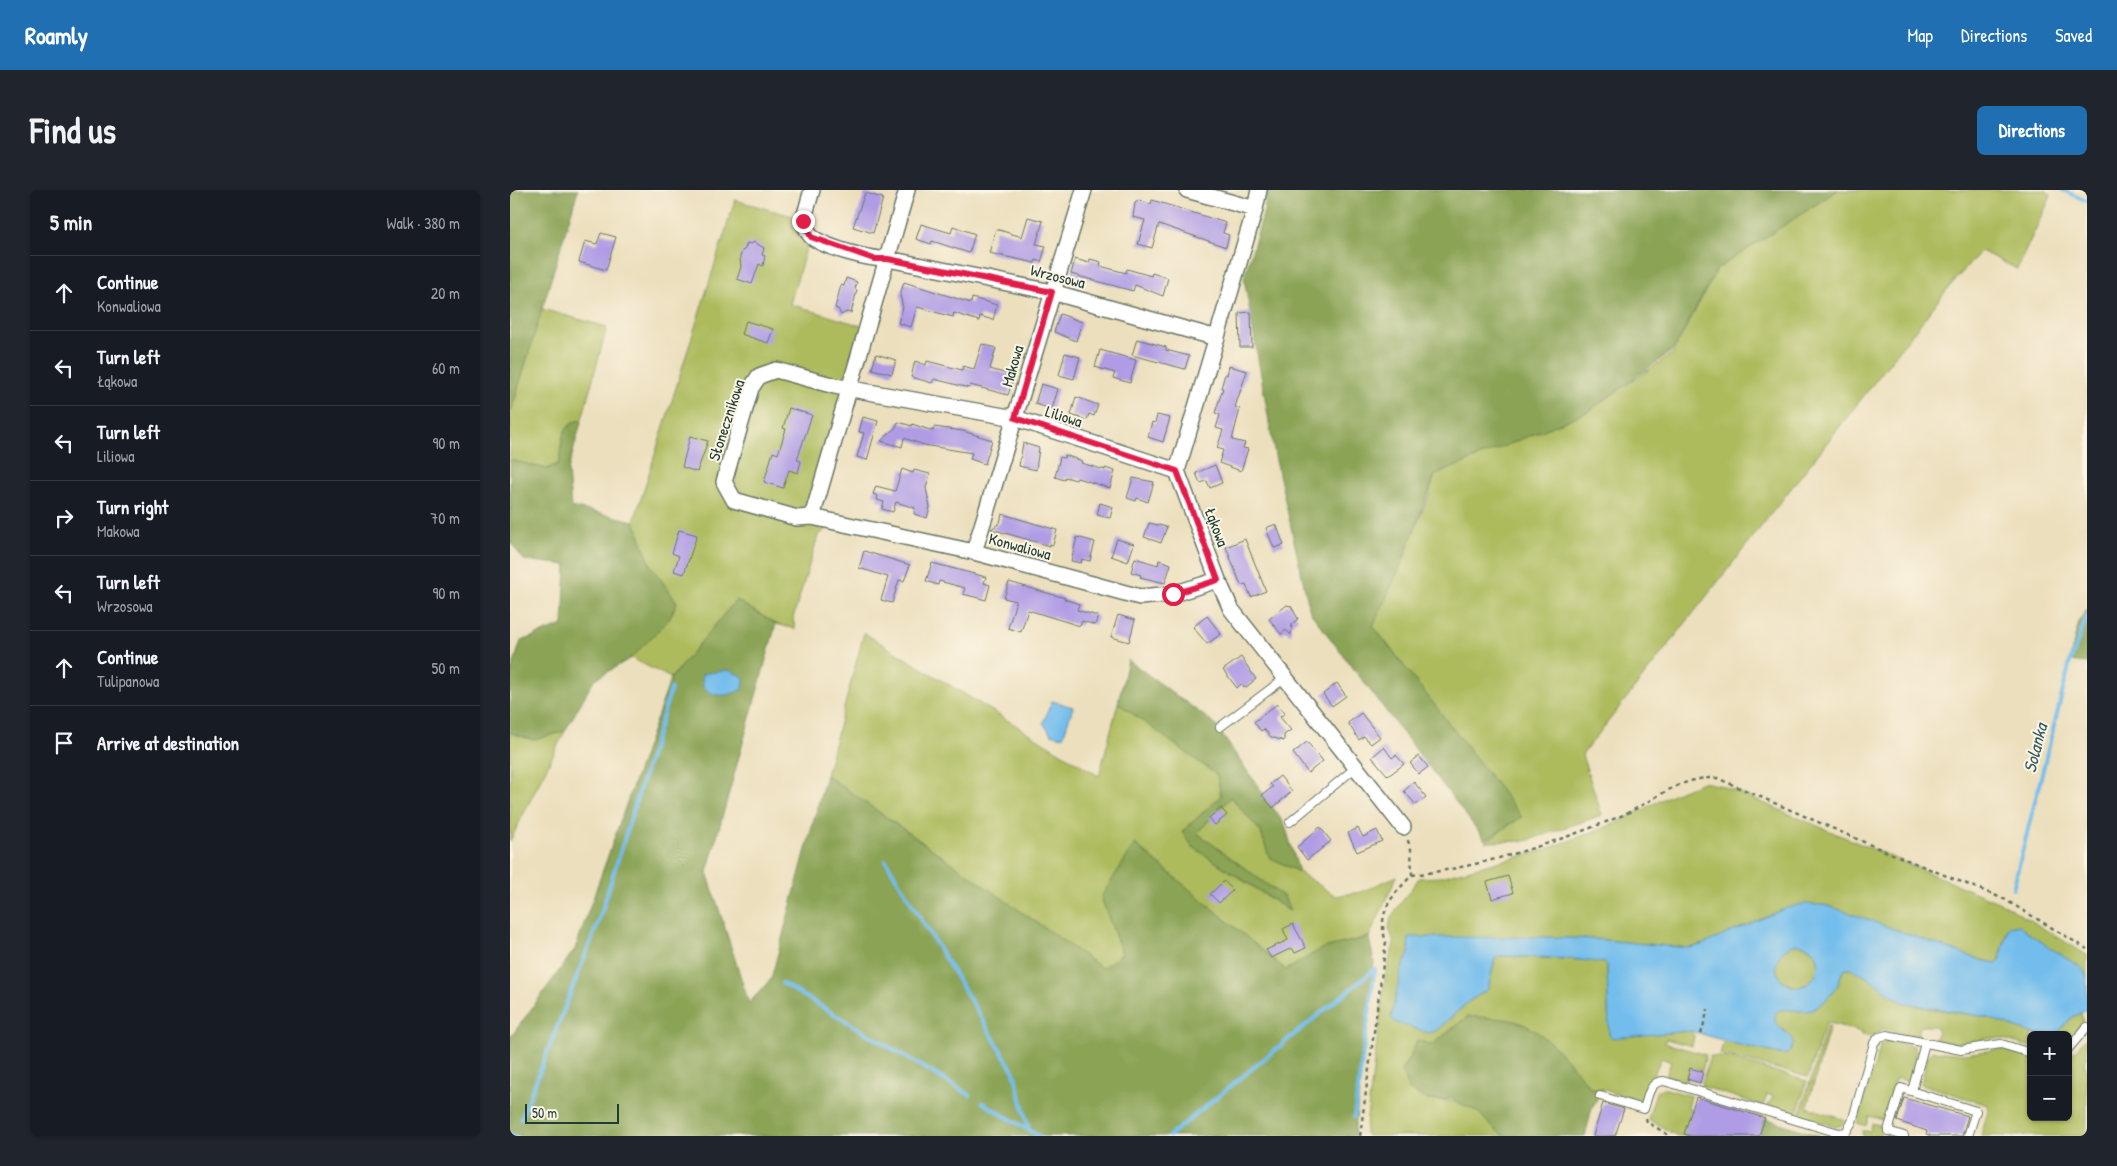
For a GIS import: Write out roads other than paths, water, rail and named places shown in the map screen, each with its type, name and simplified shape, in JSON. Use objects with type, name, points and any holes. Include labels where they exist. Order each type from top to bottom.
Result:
[{"type":"street","name":"Wrzosowa","points":[[812,190],[803,221],[811,237],[874,259],[888,259],[1052,292],[1217,338]]},
{"type":"street","points":[[812,517],[907,190]]},
{"type":"street","name":"Makowa","points":[[974,552],[1084,190]]},
{"type":"street","points":[[1187,190],[1255,209]]},
{"type":"street","points":[[1177,471],[1259,190]]},
{"type":"street","name":"Słonecznikowa","points":[[812,517],[797,518],[734,500],[724,482],[751,388],[759,376],[776,370],[835,386],[850,387]]},
{"type":"street","name":"Liliowa","points":[[850,387],[1015,418],[1177,471]]},
{"type":"street","name":"Łąkowa","points":[[1177,471],[1218,580],[1231,609],[1403,828]]},
{"type":"street","name":"Konwaliowa","points":[[812,517],[974,552],[1140,597],[1173,594],[1218,580]]},
{"type":"lane","points":[[1220,727],[1285,678]]},
{"type":"lane","points":[[1290,822],[1356,768]]},
{"type":"lane","points":[[2072,1044],[2087,1027]]},
{"type":"lane","points":[[1600,1096],[1644,1109],[1652,1086],[1658,1081],[1664,1081],[1839,1133],[1846,1132],[1852,1122],[1874,1043],[1879,1037],[1887,1035],[1961,1050],[2001,1044],[2027,1052]]},
{"type":"lane","points":[[1912,1091],[1925,1043]]},
{"type":"lane","points":[[1904,1136],[1888,1131],[1901,1088],[1976,1111],[1968,1136]]},
{"type":"water","points":[[728,670],[744,677],[743,689],[717,695],[703,687],[702,674]]},
{"type":"water","points":[[1052,701],[1073,707],[1063,737],[1051,734],[1043,723]]},
{"type":"water","points":[[1802,904],[1824,905],[1981,960],[1996,963],[2000,960],[2008,927],[2020,925],[2029,934],[2082,968],[2087,977],[2087,1010],[2071,1018],[2060,1031],[2027,1032],[1985,1017],[1905,1003],[1860,973],[1848,969],[1842,972],[1838,984],[1832,993],[1816,1008],[1808,1011],[1782,1010],[1776,1013],[1776,1024],[1793,1041],[1789,1053],[1785,1055],[1743,1046],[1691,1031],[1612,1038],[1609,1035],[1607,967],[1605,963],[1571,959],[1499,956],[1495,959],[1488,989],[1468,1002],[1436,1031],[1429,1033],[1396,1023],[1391,1018],[1401,971],[1409,953],[1408,937],[1545,937],[1594,939],[1690,948],[1784,909]],"holes":[[[1795,944],[1809,947],[1816,954],[1818,964],[1816,973],[1810,981],[1802,986],[1792,987],[1778,975],[1776,969],[1778,959],[1790,946]]]},
{"type":"waterway","name":"Solanka","points":[[2062,190],[2087,201]]},
{"type":"waterway","name":"Solanka","points":[[2013,889],[2070,662],[2087,615]]},
{"type":"waterway","points":[[521,1119],[598,923],[671,689]]},
{"type":"waterway","points":[[886,861],[1014,1072],[1029,1130]]},
{"type":"waterway","points":[[1354,1117],[1375,969]]},
{"type":"waterway","points":[[1169,1136],[1375,969]]},
{"type":"waterway","points":[[782,983],[970,1095]]},
{"type":"waterway","points":[[983,1103],[1039,1136]]},
{"type":"waterway","points":[[510,1135],[514,1136]]}]
